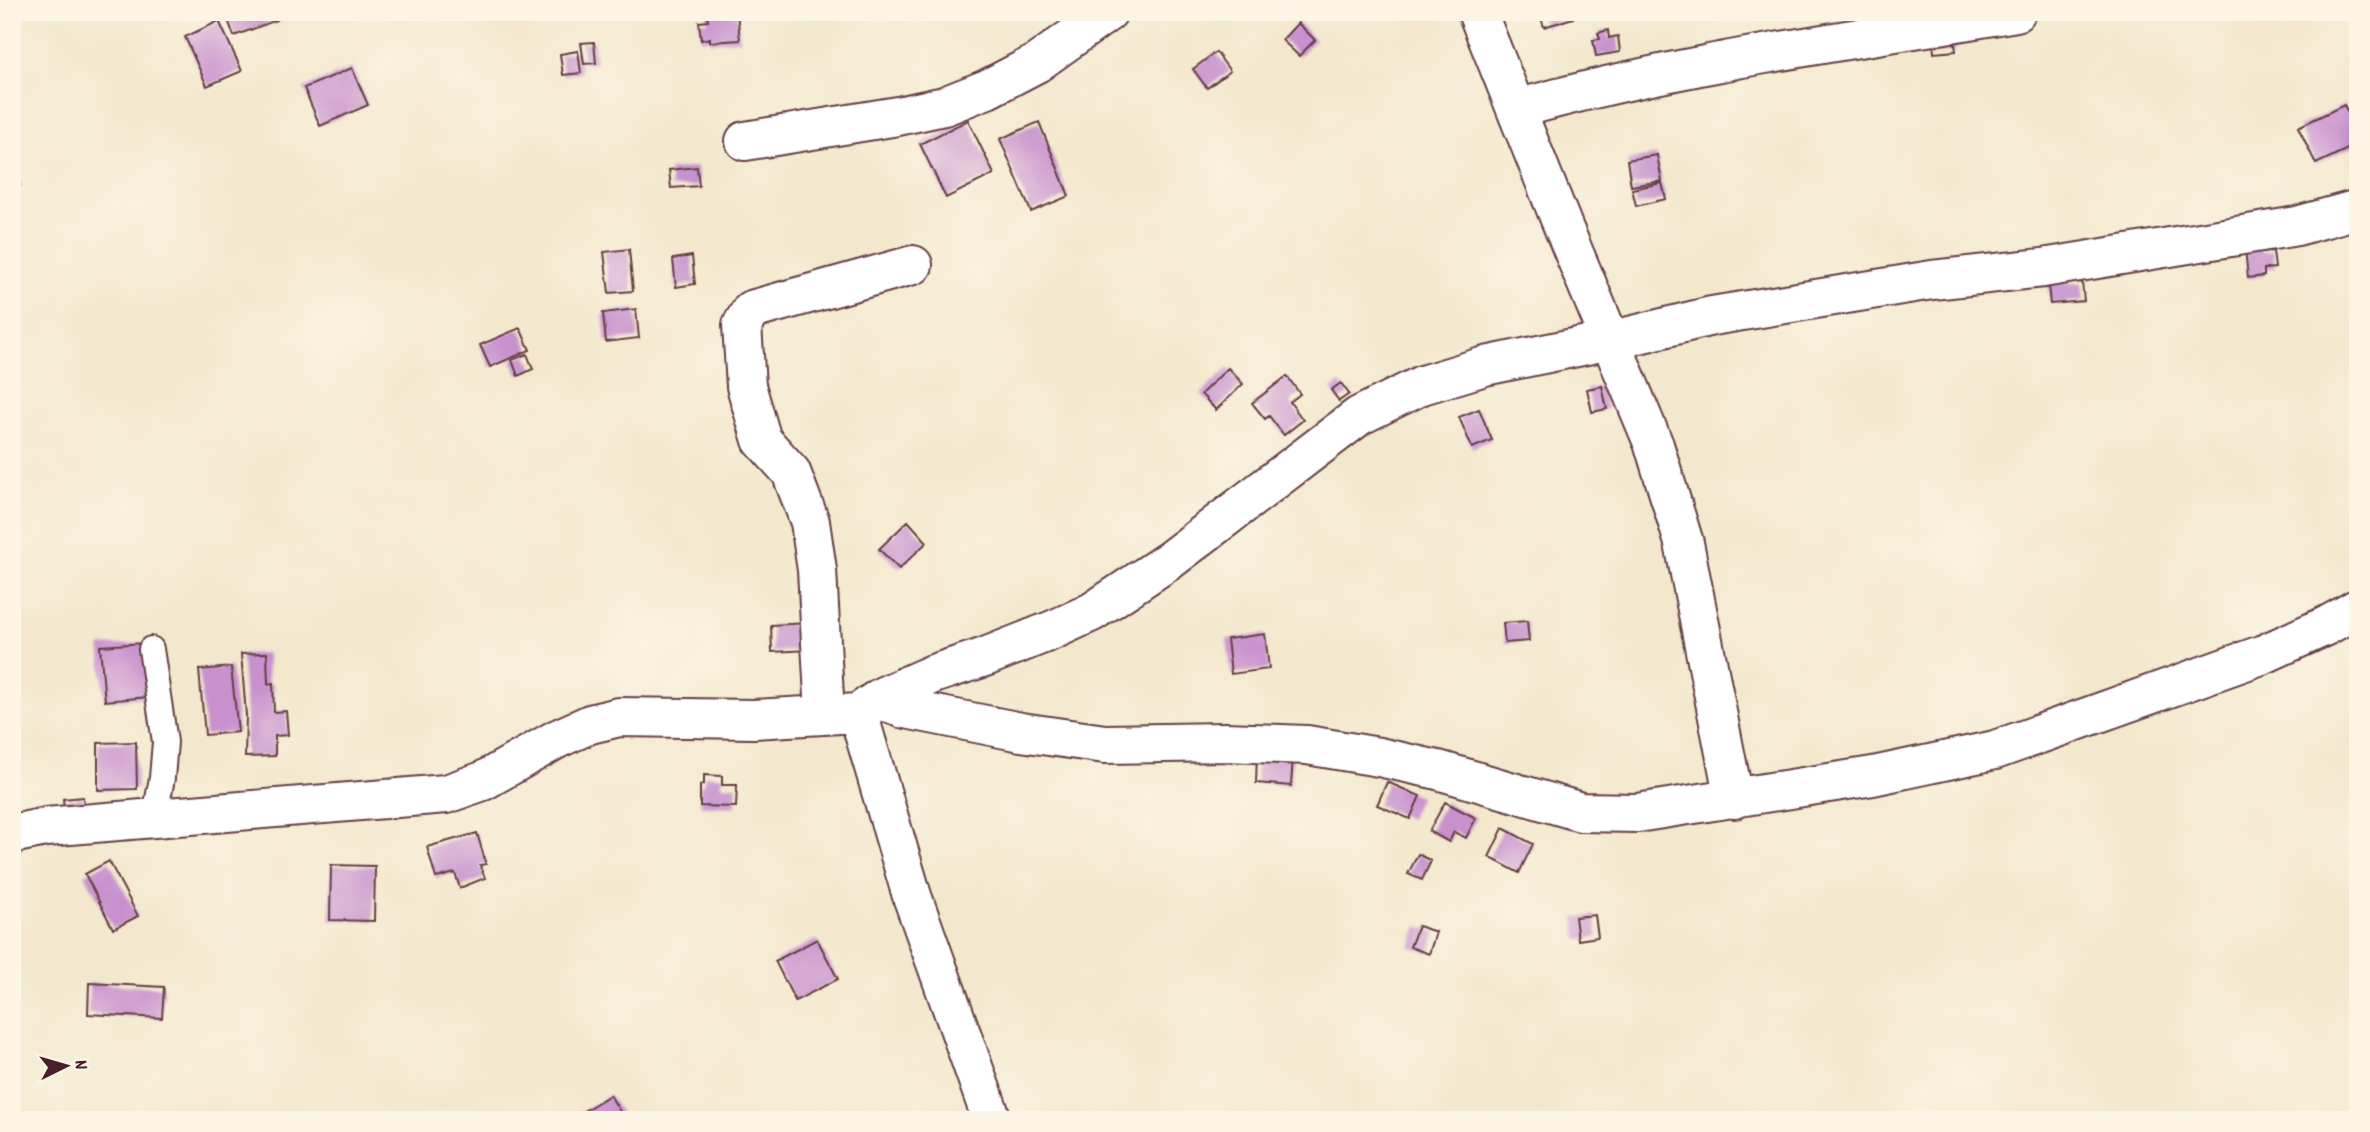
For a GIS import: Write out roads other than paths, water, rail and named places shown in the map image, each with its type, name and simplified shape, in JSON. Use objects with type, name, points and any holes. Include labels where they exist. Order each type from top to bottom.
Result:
[{"type":"street","points":[[745,141],[944,106],[987,89],[1038,63],[1108,12]]},
{"type":"street","points":[[1478,12],[1654,445],[1684,543],[1734,799]]},
{"type":"street","points":[[1517,109],[1594,87],[1675,70],[2016,12]]},
{"type":"street","points":[[855,708],[933,674],[985,657],[1092,612],[1170,560],[1359,416],[1422,385],[1485,366],[1737,312],[1932,280],[2043,268],[2190,244],[2297,226],[2358,209]]},
{"type":"street","points":[[913,265],[751,310],[742,324],[746,386],[762,440],[790,472],[810,522],[817,570],[855,708],[912,896],[992,1120]]},
{"type":"street","points":[[12,834],[46,827],[446,794],[483,781],[557,739],[590,724],[619,717],[753,719],[888,704],[1021,732],[1104,744],[1225,742],[1307,745],[1438,770],[1581,812],[1637,813],[1874,776],[1995,750],[2264,654],[2358,608]]},
{"type":"lane","points":[[151,649],[164,742],[162,778],[154,820]]}]
